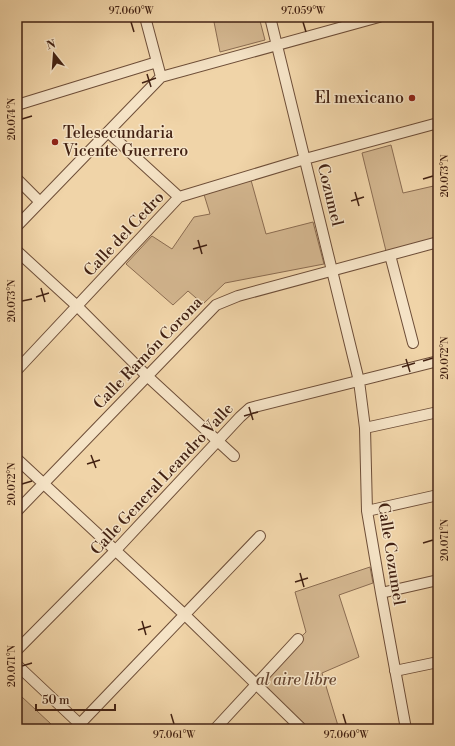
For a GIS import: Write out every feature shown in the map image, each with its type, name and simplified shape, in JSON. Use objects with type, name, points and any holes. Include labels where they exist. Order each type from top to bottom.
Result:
[{"type":"street","points":[[145,17],[161,77]]},
{"type":"street","name":"Cozumel","points":[[270,17],[360,381]]},
{"type":"street","points":[[17,226],[161,77],[379,17]]},
{"type":"street","points":[[17,105],[157,62]]},
{"type":"street","name":"Calle del Cedro","points":[[17,370],[179,197],[305,159],[438,123]]},
{"type":"street","points":[[108,132],[179,197]]},
{"type":"street","points":[[17,179],[39,202]]},
{"type":"street","name":"Calle Ramón Corona","points":[[17,511],[146,375],[216,304],[238,296],[438,242]]},
{"type":"street","points":[[17,251],[77,306],[146,375],[234,456]]},
{"type":"street","points":[[390,255],[413,343]]},
{"type":"street","name":"Calle General Leandro Valle","points":[[17,650],[115,551],[240,416],[250,408],[438,361]]},
{"type":"street","name":"Calle Cozumel","points":[[360,381],[365,428],[368,511],[381,593],[406,729]]},
{"type":"street","points":[[365,428],[438,412]]},
{"type":"street","points":[[17,459],[185,615],[302,729]]},
{"type":"street","points":[[368,511],[438,495]]},
{"type":"street","points":[[17,665],[80,727],[260,536]]},
{"type":"street","points":[[381,593],[438,580]]},
{"type":"street","points":[[215,729],[298,639]]},
{"type":"street","points":[[395,670],[438,662]]},
{"type":"green space","points":[[213,17],[259,17],[265,40],[220,52]]},
{"type":"green space","points":[[391,145],[403,193],[438,185],[438,238],[386,251],[362,153]]},
{"type":"green space","points":[[249,173],[266,234],[313,222],[324,264],[225,283],[203,304],[188,291],[173,305],[126,264],[152,236],[172,249],[194,217],[210,214],[202,188]]},
{"type":"green space","name":"al aire libre","points":[[370,567],[373,583],[339,595],[359,657],[322,673],[339,729],[310,729],[257,680],[306,632],[295,592]]},
{"type":"green space","points":[[22,697],[51,724],[47,729],[17,729],[17,702]]},
{"type":"place","name":"El mexicano","points":[[412,98]]},
{"type":"place","name":"Telesecundaria Vicente Guerrero","points":[[55,142]]}]
